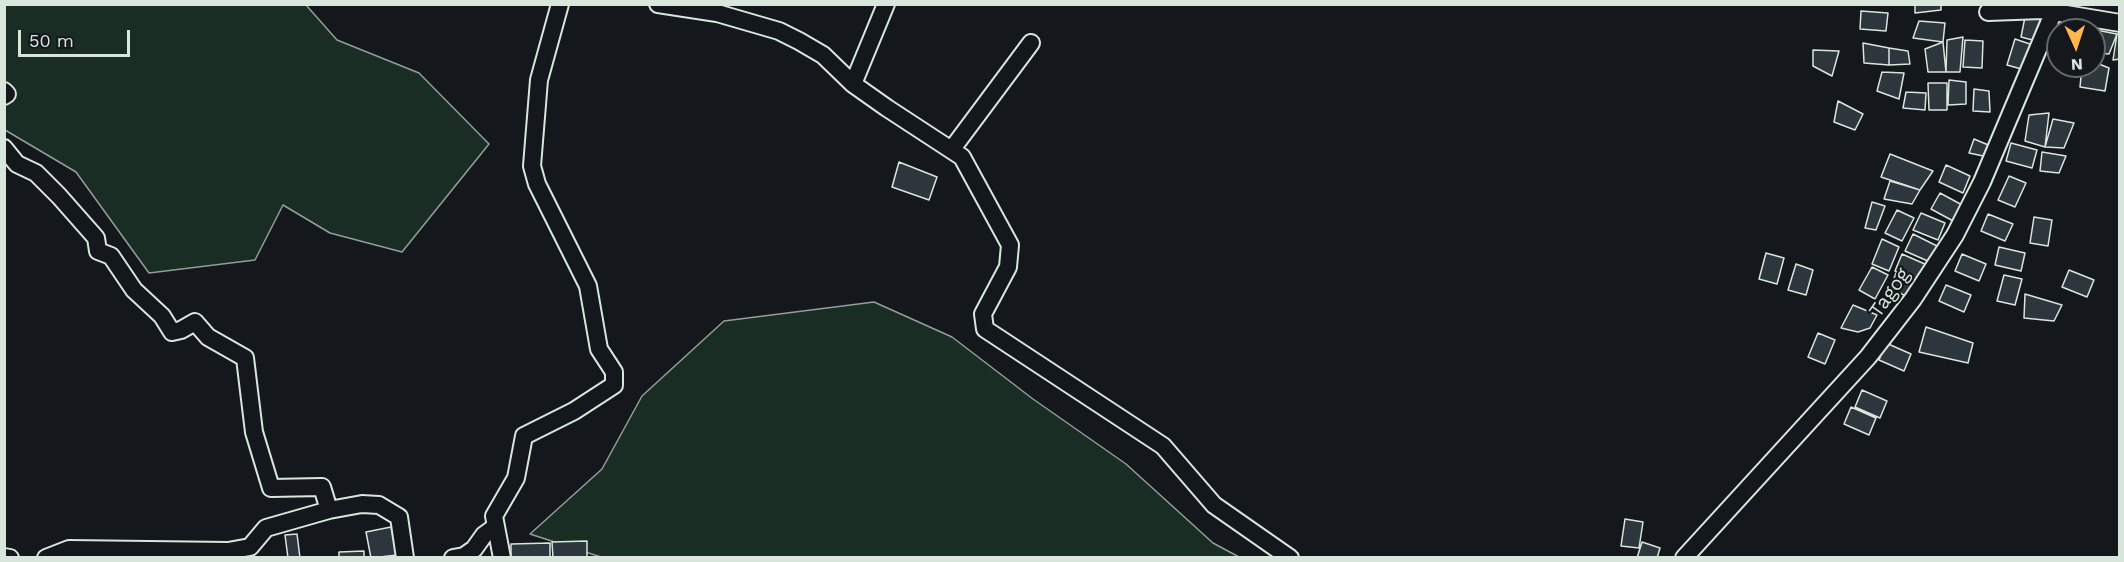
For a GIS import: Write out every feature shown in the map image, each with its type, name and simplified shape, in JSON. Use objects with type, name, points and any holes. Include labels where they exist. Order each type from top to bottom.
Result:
[{"type":"street","points":[[502,558],[494,516],[516,478],[524,436],[574,411],[614,385],[614,372],[599,349],[588,286],[537,184],[532,166],[539,80],[560,4]]},
{"type":"street","points":[[658,4],[717,14],[779,31],[823,55],[853,84],[952,149],[968,165],[1010,245],[1008,267],[983,314],[985,329],[1163,446],[1214,505],[1290,558]]},
{"type":"street","points":[[853,84],[886,4]]},
{"type":"street","points":[[1988,12],[2056,8],[2120,23]]},
{"type":"street","name":"Tagog","points":[[1684,558],[1868,357],[1913,299],[1955,235],[1982,182],[2056,8]]},
{"type":"street","points":[[952,149],[1031,43]]},
{"type":"street","points":[[4,92],[7,94],[4,96]]},
{"type":"street","points":[[4,148],[17,164],[36,173],[59,196],[96,238],[98,252],[111,256],[134,290],[162,316],[172,332],[195,322],[208,337],[245,358],[254,432],[271,488],[322,487],[329,510]]},
{"type":"street","points":[[46,558],[69,549],[228,551],[250,548],[266,528],[329,510],[362,504],[379,505],[399,517],[405,558]]},
{"type":"street","points":[[453,558],[464,556],[474,549],[484,535],[495,527]]},
{"type":"street","points":[[4,557],[10,558]]},
{"type":"green space","points":[[4,5],[306,5],[337,40],[419,73],[489,144],[402,252],[330,233],[283,205],[255,260],[149,273],[76,172],[5,130]]},
{"type":"green space","points":[[874,302],[952,337],[1033,399],[1126,464],[1213,543],[1239,557],[604,558],[530,534],[602,469],[642,396],[724,321]]},
{"type":"building","points":[[1915,4],[1941,4],[1941,10],[1915,13]]},
{"type":"building","points":[[1861,11],[1888,13],[1886,31],[1860,29]]},
{"type":"building","points":[[2026,12],[2047,17],[2040,42],[2021,37]]},
{"type":"building","points":[[1919,21],[1945,23],[1943,42],[1913,38]]},
{"type":"building","points":[[2106,32],[2117,34],[2109,54],[2106,54]]},
{"type":"building","points":[[2117,34],[2120,34],[2120,59],[2113,60]]},
{"type":"building","points":[[1963,37],[1960,72],[1946,72],[1947,40]]},
{"type":"building","points":[[2015,39],[2033,45],[2025,70],[2007,65]]},
{"type":"building","points":[[1965,40],[1983,41],[1982,68],[1963,67]]},
{"type":"building","points":[[1943,42],[1946,72],[1928,72],[1925,49]]},
{"type":"building","points":[[1863,43],[1889,48],[1889,65],[1864,63]]},
{"type":"building","points":[[1889,48],[1908,51],[1910,64],[1889,65]]},
{"type":"building","points":[[1813,50],[1839,51],[1832,76],[1813,66]]},
{"type":"building","points":[[2106,67],[2109,68],[2105,91],[2080,87],[2081,78],[2106,78]]},
{"type":"building","points":[[1882,72],[1904,73],[1899,99],[1877,91]]},
{"type":"building","points":[[1949,80],[1966,82],[1966,104],[1948,105]]},
{"type":"building","points":[[1928,83],[1947,83],[1947,110],[1929,110]]},
{"type":"building","points":[[1974,89],[1989,91],[1990,112],[1973,111]]},
{"type":"building","points":[[1906,92],[1926,93],[1925,110],[1903,108]]},
{"type":"building","points":[[1838,101],[1863,114],[1855,130],[1834,122]]},
{"type":"building","points":[[2049,113],[2045,147],[2025,141],[2029,115]]},
{"type":"building","points":[[2053,119],[2074,123],[2064,148],[2045,147]]},
{"type":"building","points":[[1974,139],[1993,147],[1993,158],[1969,153]]},
{"type":"building","points":[[2011,143],[2037,150],[2032,168],[2006,161]]},
{"type":"building","points":[[2042,152],[2066,156],[2059,173],[2040,171]]},
{"type":"building","points":[[1890,154],[1933,171],[1920,190],[1881,177]]},
{"type":"building","points":[[899,162],[937,177],[929,200],[892,187]]},
{"type":"building","points":[[1946,165],[1970,176],[1963,193],[1939,182]]},
{"type":"building","points":[[2009,176],[2026,183],[2015,207],[1998,200]]},
{"type":"building","points":[[1890,181],[1920,190],[1912,204],[1884,199]]},
{"type":"building","points":[[1940,193],[1964,206],[1955,222],[1931,209]]},
{"type":"building","points":[[1872,202],[1885,206],[1876,230],[1865,228]]},
{"type":"building","points":[[1897,210],[1914,218],[1902,241],[1885,233]]},
{"type":"building","points":[[1921,213],[1945,223],[1938,240],[1913,230]]},
{"type":"building","points":[[1988,214],[2013,224],[2005,241],[1981,231]]},
{"type":"building","points":[[2034,217],[2052,220],[2048,246],[2030,243]]},
{"type":"building","points":[[1913,234],[1937,246],[1930,262],[1905,251]]},
{"type":"building","points":[[1882,239],[1899,247],[1889,271],[1872,264]]},
{"type":"building","points":[[1999,247],[2025,253],[2021,271],[1995,265]]},
{"type":"building","points":[[1766,253],[1784,258],[1777,284],[1759,279]]},
{"type":"building","points":[[1902,254],[1927,265],[1919,282],[1895,271]]},
{"type":"building","points":[[1962,254],[1986,264],[1979,281],[1955,271]]},
{"type":"building","points":[[1796,264],[1813,270],[1806,295],[1788,290]]},
{"type":"building","points":[[1872,267],[1888,275],[1875,299],[1859,290]]},
{"type":"building","points":[[2069,270],[2094,280],[2087,297],[2062,287]]},
{"type":"building","points":[[1896,273],[1919,289],[1913,299],[1890,289]]},
{"type":"building","points":[[2004,275],[2022,279],[2015,305],[1997,301]]},
{"type":"building","points":[[1946,285],[1971,295],[1964,312],[1939,301]]},
{"type":"building","points":[[2025,294],[2062,305],[2054,321],[2024,318]]},
{"type":"building","points":[[1853,305],[1877,315],[1870,328],[1858,332],[1841,328]]},
{"type":"building","points":[[1926,327],[1973,343],[1968,363],[1919,352]]},
{"type":"building","points":[[1818,333],[1835,340],[1825,364],[1808,357]]},
{"type":"building","points":[[1886,343],[1911,354],[1904,371],[1879,360]]},
{"type":"building","points":[[1862,390],[1887,401],[1880,418],[1855,407]]},
{"type":"building","points":[[1851,407],[1876,418],[1869,435],[1844,424]]},
{"type":"building","points":[[1625,519],[1643,522],[1639,548],[1621,546]]},
{"type":"building","points":[[391,527],[397,555],[371,558],[366,532]]},
{"type":"building","points":[[297,534],[300,558],[288,558],[285,535]]},
{"type":"building","points":[[587,541],[587,558],[553,558],[552,542]]},
{"type":"building","points":[[1642,542],[1660,548],[1657,558],[1637,558]]},
{"type":"building","points":[[550,543],[550,557],[511,558],[511,544]]},
{"type":"building","points":[[364,551],[364,558],[339,558],[339,552]]}]
